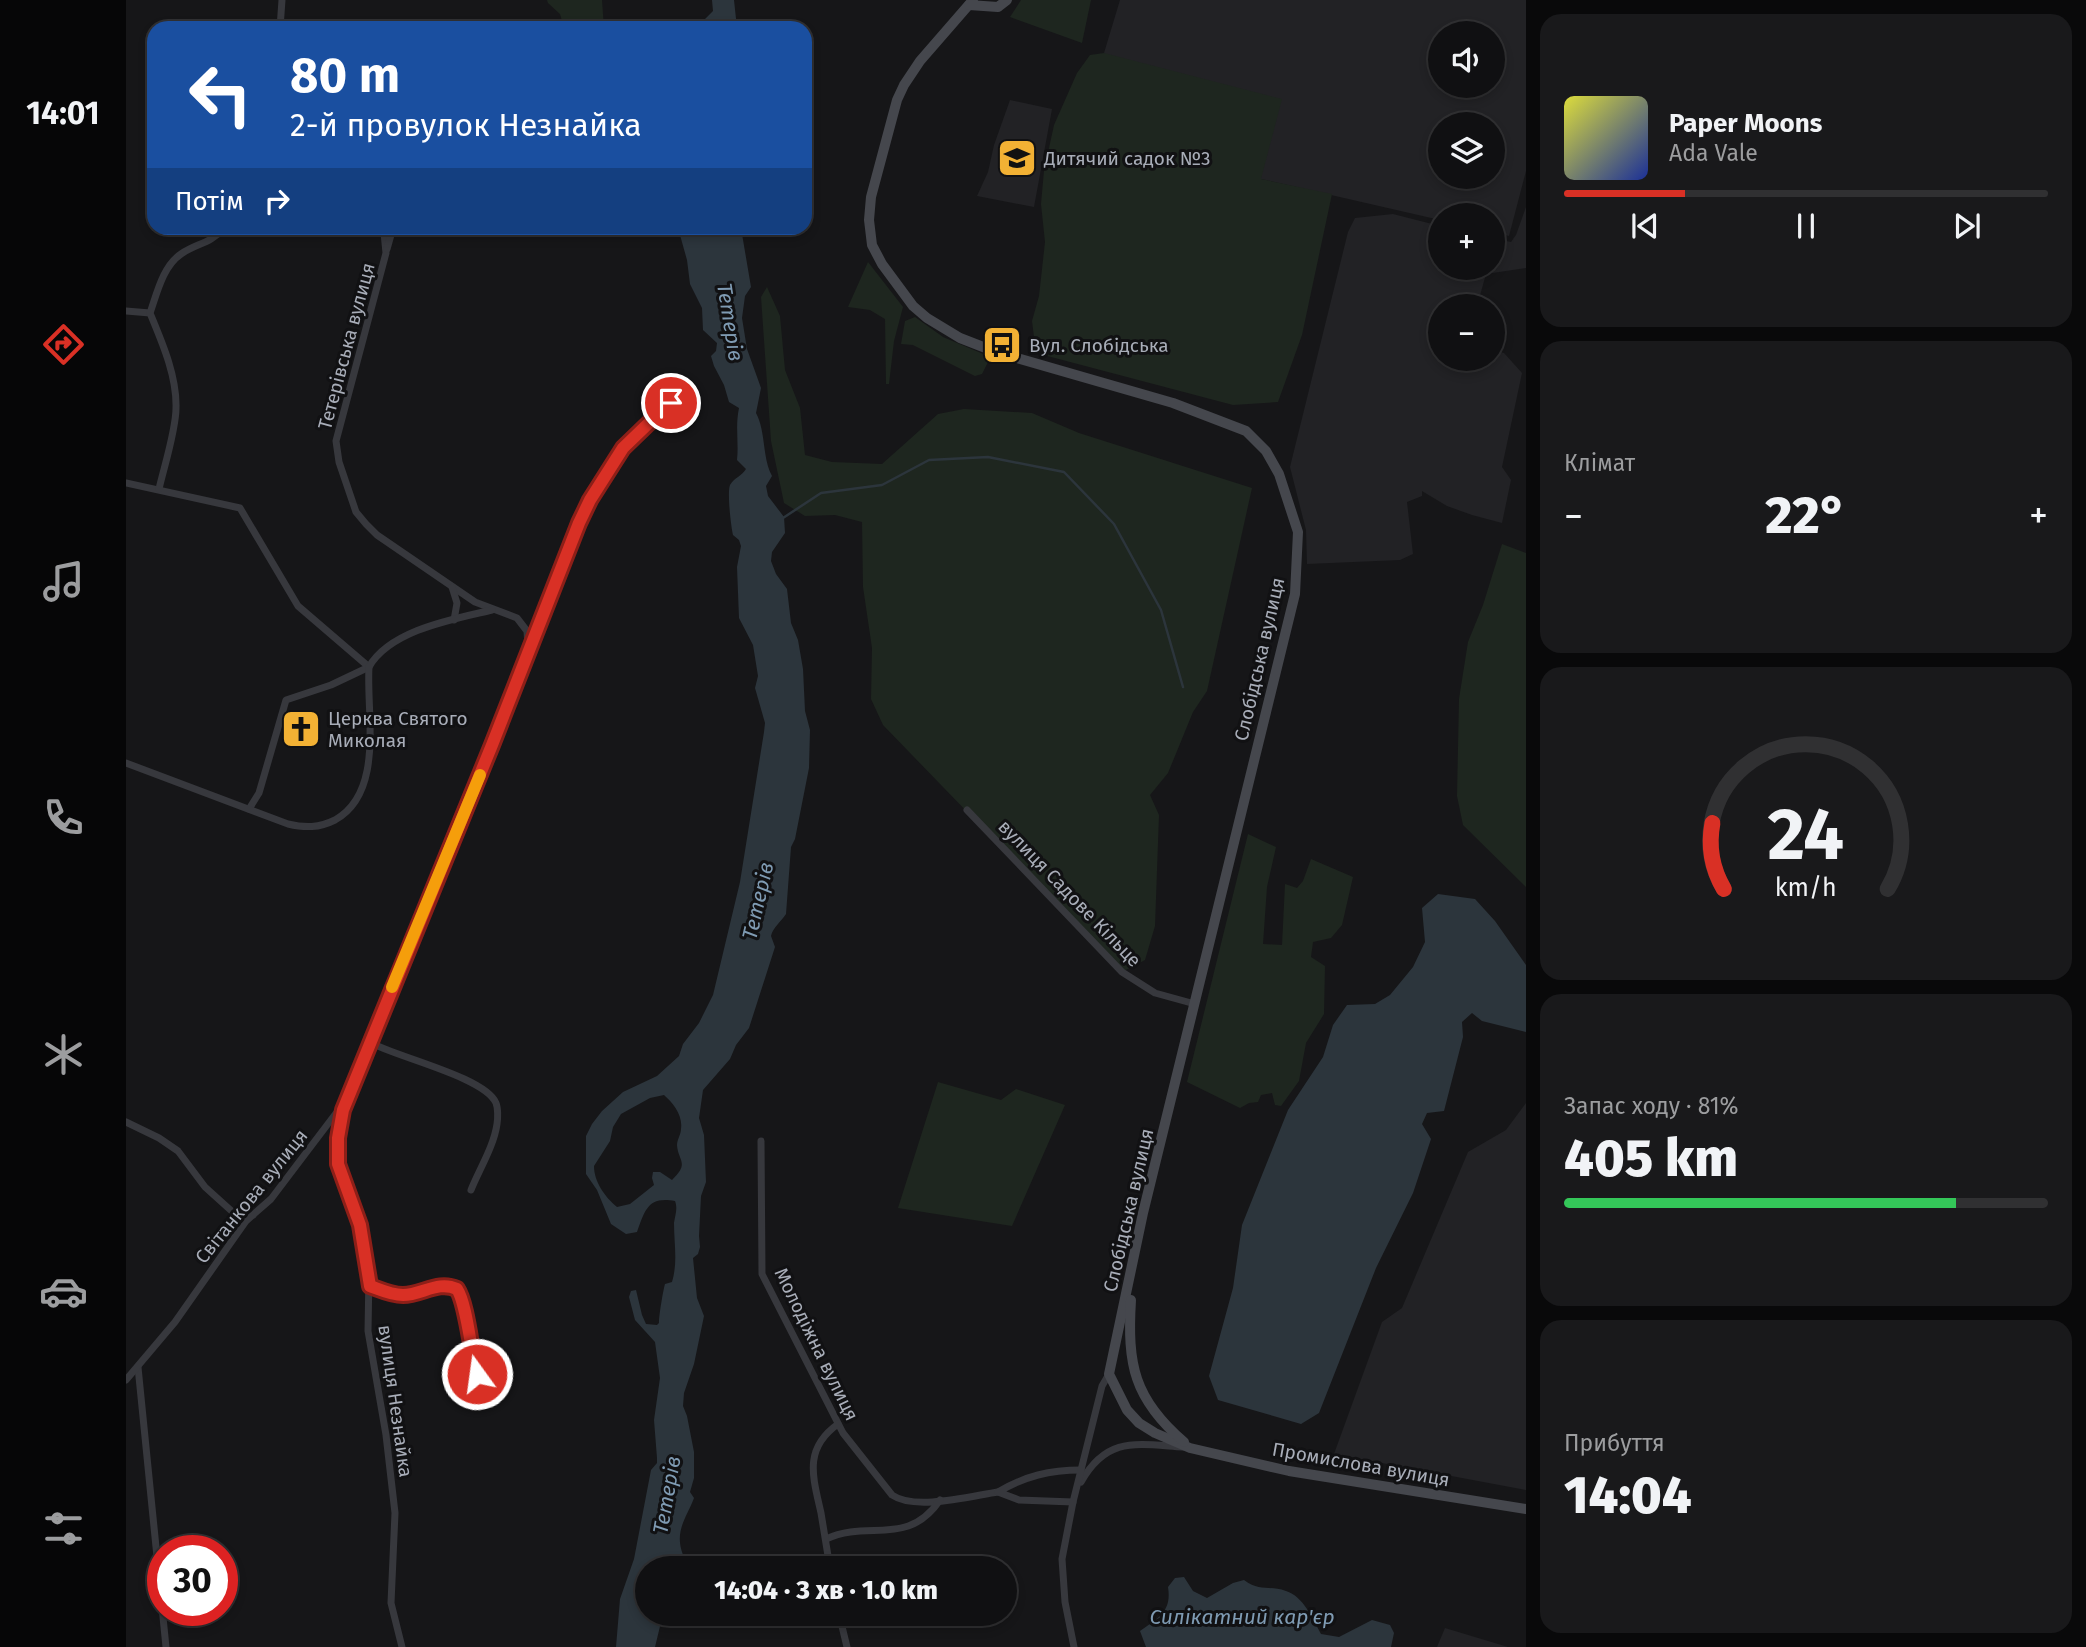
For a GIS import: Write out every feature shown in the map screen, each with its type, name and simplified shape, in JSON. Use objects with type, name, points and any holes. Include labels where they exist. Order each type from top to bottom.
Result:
[{"type":"street","points":[[280,21],[282,0]]},
{"type":"street","points":[[971,2],[998,7],[1007,0]]},
{"type":"street","name":"Слобідська вулиця","points":[[971,2],[920,61],[904,85],[892,116],[871,197],[869,220],[872,245],[882,264],[913,306],[946,330],[981,347],[1173,403],[1246,431],[1266,451],[1279,474],[1298,532],[1295,594],[1134,1258],[1110,1374]]},
{"type":"street","points":[[159,489],[176,412],[176,393],[150,313],[170,264],[182,253],[218,235]]},
{"type":"street","name":"Тетерівська вулиця","points":[[384,235],[386,253],[336,442],[339,462],[356,512],[377,535],[475,603],[510,615],[523,623],[528,638],[528,650]]},
{"type":"street","points":[[386,253],[390,235]]},
{"type":"street","points":[[126,311],[150,313]]},
{"type":"street","name":"вулиця Незнайка","points":[[402,1647],[391,1603],[395,1513],[386,1435],[368,1331],[370,1286],[360,1225],[338,1164],[338,1138],[348,1098],[369,1042],[442,869],[590,500],[623,448],[652,420],[663,405],[671,403]]},
{"type":"street","points":[[126,484],[240,508],[298,606],[369,667]]},
{"type":"street","points":[[452,587],[457,603],[454,620]]},
{"type":"street","points":[[126,763],[304,828],[329,823],[341,817],[353,805],[363,782],[370,755],[369,667],[375,655],[403,637],[492,610]]},
{"type":"street","points":[[249,809],[259,793],[286,700],[331,685],[369,667]]},
{"type":"street","name":"вулиця Садове Кільце","points":[[967,810],[1122,972],[1155,993],[1195,1004]]},
{"type":"street","points":[[369,1042],[387,1052],[467,1081],[484,1090],[496,1102],[498,1117],[495,1133],[471,1190]]},
{"type":"street","name":"Світанкова вулиця","points":[[126,1380],[175,1322],[223,1251],[253,1215],[271,1199],[348,1098]]},
{"type":"street","points":[[126,1122],[178,1151],[214,1196],[236,1215],[253,1215]]},
{"type":"street","name":"Молодіжна вулиця","points":[[761,1141],[762,1274],[838,1424],[892,1495],[907,1502],[940,1500],[998,1492],[1016,1481],[1047,1471],[1081,1470]]},
{"type":"street","points":[[1134,1258],[1130,1336],[1136,1378],[1154,1414],[1190,1448]]},
{"type":"street","points":[[370,1286],[390,1294],[402,1295],[440,1286],[457,1289],[461,1296],[479,1379],[488,1386],[507,1384]]},
{"type":"street","points":[[138,1367],[166,1647]]},
{"type":"street","points":[[1110,1374],[1127,1410],[1139,1423],[1190,1448]]},
{"type":"street","points":[[1074,1647],[1062,1583],[1062,1559],[1073,1502],[1102,1386],[1110,1374]]},
{"type":"street","points":[[828,1556],[812,1474],[813,1460],[815,1450],[822,1439],[838,1424]]},
{"type":"street","points":[[1078,1488],[1097,1459],[1116,1448],[1147,1445],[1190,1448]]},
{"type":"street","name":"Промислова вулиця","points":[[1190,1448],[1289,1471],[1526,1509]]},
{"type":"street","name":"Молодіжна вулиця","points":[[998,1492],[1019,1500],[1073,1502]]},
{"type":"street","points":[[826,1539],[842,1532],[858,1530],[891,1532],[919,1522],[940,1500]]},
{"type":"street","points":[[842,1626],[847,1647]]},
{"type":"shaded area","points":[[547,0],[602,0],[604,21],[562,21],[560,14]]},
{"type":"shaded area","points":[[1021,0],[1091,0],[1082,43],[1010,17]]},
{"type":"shaded area","points":[[1120,0],[1526,0],[1526,171],[1509,236],[1505,235],[1505,203],[1428,203],[1428,217],[1261,179],[1104,53]]},
{"type":"shaded area","points":[[1104,53],[1282,99],[1261,179],[1332,194],[1302,335],[1278,402],[1233,405],[1036,353],[1032,321],[1039,296],[1045,242],[1041,204],[1044,171],[1054,125],[1077,73],[1090,55]]},
{"type":"shaded area","name":"Дитячий садок №3","points":[[1010,100],[1052,109],[1034,207],[977,196],[988,172],[994,145]]},
{"type":"shaded area","points":[[1526,207],[1526,268],[1505,271],[1505,241],[1511,242]]},
{"type":"shaded area","points":[[1393,214],[1428,223],[1428,280],[1484,280],[1480,294],[1428,294],[1428,371],[1505,371],[1505,354],[1522,373],[1502,467],[1511,480],[1502,523],[1447,506],[1422,491],[1422,496],[1407,502],[1413,554],[1400,560],[1307,564],[1306,530],[1290,467],[1348,232],[1355,218]]},
{"type":"shaded area","points":[[868,262],[903,307],[894,341],[889,384],[886,384],[885,319],[870,310],[848,307]]},
{"type":"shaded area","points":[[767,287],[780,316],[785,370],[800,408],[805,455],[832,462],[882,464],[938,414],[964,409],[1032,413],[1079,433],[1252,488],[1207,691],[1193,712],[1168,773],[1150,795],[1159,815],[1155,926],[1145,960],[1122,972],[883,725],[871,699],[872,648],[863,587],[862,522],[835,515],[805,516],[784,503],[771,441],[761,297]]},
{"type":"shaded area","points":[[915,317],[943,337],[988,356],[982,374],[975,376],[913,345],[901,344],[905,321]]},
{"type":"shaded area","points":[[1502,544],[1526,553],[1526,887],[1463,825],[1457,796],[1459,699],[1468,642]]},
{"type":"shaded area","points":[[1248,834],[1276,847],[1267,887],[1263,944],[1282,945],[1285,884],[1297,888],[1303,881],[1311,859],[1353,877],[1342,925],[1331,938],[1313,942],[1311,957],[1325,966],[1324,1014],[1306,1043],[1299,1081],[1281,1106],[1275,1105],[1272,1093],[1261,1095],[1258,1102],[1240,1108],[1187,1082]]},
{"type":"shaded area","points":[[938,1082],[1001,1100],[1016,1089],[1065,1105],[1012,1226],[898,1208]]},
{"type":"shaded area","points":[[1526,1103],[1526,1490],[1334,1454],[1382,1322],[1402,1308],[1468,1152],[1506,1130]]},
{"type":"shaded area","points":[[1445,1628],[1508,1647],[1437,1647]]},
{"type":"water","points":[[712,0],[734,0],[736,21],[704,21],[713,11]]},
{"type":"water","name":"Тетерів","points":[[680,235],[742,235],[751,287],[745,296],[742,318],[747,349],[761,388],[756,413],[772,476],[766,486],[768,496],[784,517],[785,533],[772,552],[771,561],[776,574],[787,589],[791,623],[798,640],[803,669],[805,711],[810,730],[809,768],[795,839],[791,847],[786,914],[771,936],[775,947],[749,1028],[736,1045],[730,1059],[703,1090],[699,1118],[704,1135],[706,1182],[701,1196],[700,1247],[693,1258],[697,1298],[704,1316],[694,1364],[684,1393],[683,1406],[694,1452],[694,1478],[690,1492],[694,1498],[680,1532],[683,1555],[635,1556],[635,1626],[660,1626],[655,1647],[616,1647],[620,1599],[634,1559],[651,1470],[657,1463],[654,1420],[660,1378],[655,1342],[635,1320],[629,1297],[631,1291],[636,1290],[646,1324],[659,1323],[665,1284],[672,1282],[674,1275],[676,1207],[675,1201],[653,1203],[645,1211],[637,1232],[626,1234],[611,1224],[597,1190],[586,1174],[586,1136],[602,1111],[623,1092],[657,1076],[679,1056],[683,1044],[699,1023],[713,995],[740,882],[765,723],[755,688],[758,676],[753,645],[739,618],[737,567],[741,546],[733,535],[730,510],[730,485],[746,469],[737,460],[739,408],[729,402],[714,366],[711,356],[716,351],[717,343],[703,330],[702,308],[690,284]],"holes":[[[664,1095],[677,1110],[681,1131],[677,1145],[682,1162],[681,1170],[672,1180],[660,1172],[653,1172],[654,1185],[630,1204],[617,1207],[601,1189],[594,1166],[610,1141],[613,1127],[621,1114],[650,1098]]]},
{"type":"water","points":[[1438,894],[1475,899],[1495,921],[1526,965],[1526,1032],[1482,1021],[1472,1013],[1462,1022],[1463,1037],[1444,1111],[1427,1113],[1422,1124],[1431,1139],[1413,1193],[1376,1268],[1319,1413],[1301,1424],[1218,1400],[1209,1376],[1233,1288],[1242,1225],[1288,1110],[1323,1057],[1333,1025],[1347,1005],[1375,1004],[1390,995],[1413,967],[1425,942],[1422,908]]},
{"type":"water","name":"Силікатний кар'єр","points":[[1184,1577],[1193,1591],[1207,1598],[1233,1583],[1244,1580],[1255,1586],[1286,1591],[1298,1598],[1321,1634],[1339,1637],[1372,1620],[1390,1625],[1394,1633],[1391,1647],[1146,1647],[1140,1631],[1158,1618],[1166,1608],[1168,1587],[1175,1578]]},
{"type":"waterway","points":[[783,518],[821,493],[882,485],[929,460],[988,457],[1064,472],[1114,524],[1161,610],[1183,687]]},
{"type":"slow traffic","points":[[392,987],[480,775]]},
{"type":"place","name":"Дитячий садок №3","points":[[1017,158]]},
{"type":"place","name":"Вул. Слобідська","points":[[1002,345]]},
{"type":"place","name":"Церква Святого Миколая","points":[[301,729]]},
{"type":"route","points":[[477,1374],[469,1344],[463,1302],[457,1289],[440,1286],[402,1295],[390,1294],[370,1286],[360,1225],[338,1164],[338,1138],[343,1110],[579,523],[590,500],[623,448],[652,420],[663,405],[671,403]]}]
